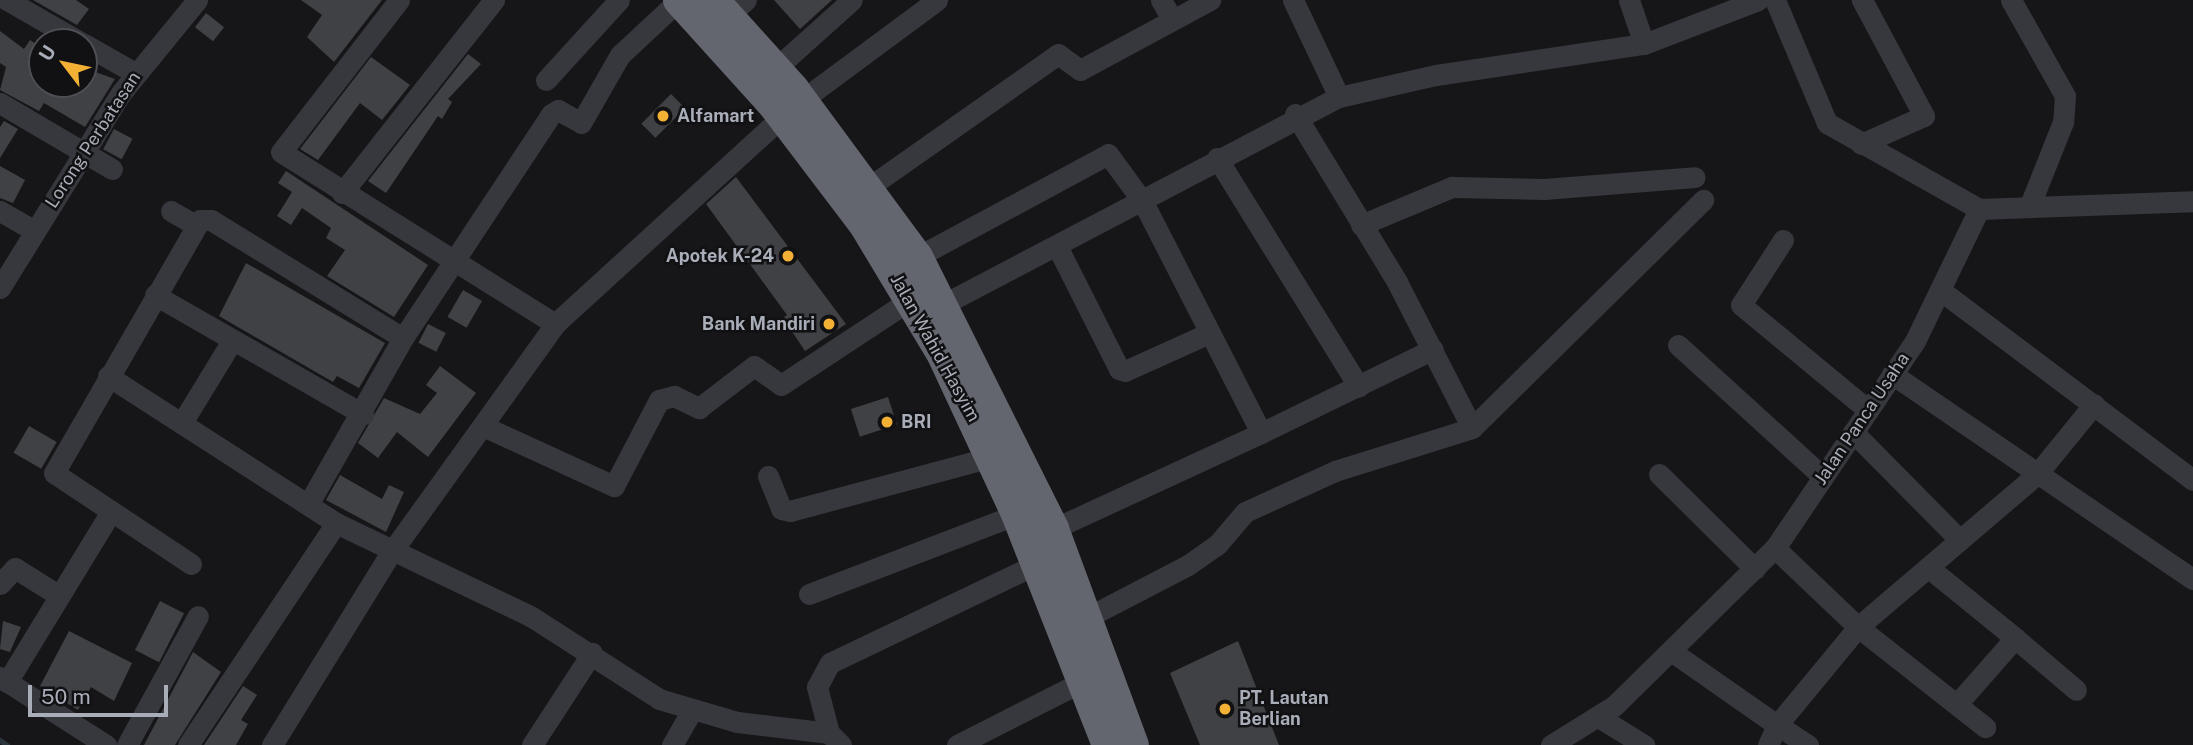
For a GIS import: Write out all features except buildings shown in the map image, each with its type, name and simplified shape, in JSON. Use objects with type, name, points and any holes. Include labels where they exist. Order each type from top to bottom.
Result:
[{"type":"highway","name":"Jalan Wahid Hasyim","points":[[679,0],[793,108],[869,187],[918,257],[1053,530],[1133,745]]},
{"type":"highway","name":"Jalan Wahid Hasyim","points":[[729,5],[775,69],[793,108],[910,300],[992,457],[1086,680],[1108,745]]},
{"type":"street","points":[[7,0],[56,28]]},
{"type":"street","name":"Lorong Perbatasan","points":[[0,288],[135,73],[197,0]]},
{"type":"street","points":[[399,0],[281,147],[342,193],[555,324]]},
{"type":"street","points":[[342,193],[494,0]]},
{"type":"street","points":[[546,80],[619,0]]},
{"type":"street","points":[[309,503],[363,414],[402,338],[551,114],[558,110],[581,123],[620,55],[679,0]]},
{"type":"street","points":[[775,69],[852,0]]},
{"type":"street","points":[[272,745],[390,554],[485,427],[555,324],[793,108],[937,0]]},
{"type":"street","points":[[1161,0],[1172,19]]},
{"type":"street","points":[[869,187],[1058,54],[1080,70],[1210,0]]},
{"type":"street","points":[[1293,0],[1339,97]]},
{"type":"street","points":[[1629,0],[1644,44]]},
{"type":"street","points":[[943,304],[1058,248],[1295,114],[1339,97],[1436,75],[1644,44],[1758,0]]},
{"type":"street","points":[[1775,0],[1827,123],[1979,209],[2193,201]]},
{"type":"street","points":[[1861,144],[1924,116],[1862,0]]},
{"type":"street","points":[[2022,4],[2065,96],[2063,122],[2031,205]]},
{"type":"street","points":[[98,52],[135,73]]},
{"type":"street","points":[[0,103],[112,169]]},
{"type":"street","points":[[1295,114],[1433,349],[1472,428]]},
{"type":"street","points":[[918,257],[1100,153],[1111,157],[1143,202],[1261,433]]},
{"type":"street","points":[[1217,158],[1359,387]]},
{"type":"street","points":[[1361,225],[1452,187],[1544,189],[1695,177]]},
{"type":"street","points":[[1087,617],[1198,558],[1245,512],[1335,471],[1472,428],[1703,201]]},
{"type":"street","name":"Jalan Panca Usaha","points":[[1551,745],[1600,718],[1775,548],[1892,374],[1940,290],[1979,209]]},
{"type":"street","points":[[0,211],[35,232]]},
{"type":"street","points":[[171,211],[195,225]]},
{"type":"street","points":[[191,564],[110,513],[54,473],[195,225],[212,220],[402,338]]},
{"type":"street","points":[[1783,240],[1742,307],[1868,410]]},
{"type":"street","points":[[1058,248],[1119,369],[1125,372],[1209,333]]},
{"type":"street","points":[[1940,290],[2193,480]]},
{"type":"street","points":[[155,295],[363,414]]},
{"type":"street","points":[[485,427],[614,486],[665,397],[699,408],[754,366],[781,385],[910,300]]},
{"type":"street","points":[[183,421],[232,341]]},
{"type":"street","points":[[1678,345],[1823,477]]},
{"type":"street","points":[[1053,530],[1359,387],[1433,349]]},
{"type":"street","points":[[1892,374],[2193,579]]},
{"type":"street","points":[[107,376],[183,421],[336,523],[390,554],[532,617],[691,712],[835,739],[817,687],[830,663],[1037,564]]},
{"type":"street","points":[[1768,745],[1777,725],[1858,627],[2037,474],[2094,404]]},
{"type":"street","points":[[1853,432],[1960,540]]},
{"type":"street","points":[[768,476],[781,509],[790,511],[992,457]]},
{"type":"street","points":[[1659,474],[1755,569]]},
{"type":"street","points":[[106,745],[4,679],[110,513]]},
{"type":"street","points":[[809,594],[1017,514]]},
{"type":"street","points":[[188,745],[336,523]]},
{"type":"street","points":[[1775,548],[1858,627],[1984,727]]},
{"type":"street","points":[[0,584],[15,568],[58,595]]},
{"type":"street","points":[[1930,568],[2076,690]]},
{"type":"street","points":[[127,745],[198,616]]},
{"type":"street","points":[[1957,704],[2015,638]]},
{"type":"street","points":[[1671,651],[1808,745]]},
{"type":"street","points":[[532,745],[592,653]]},
{"type":"street","points":[[957,745],[1086,680]]},
{"type":"street","points":[[672,745],[691,712]]},
{"type":"street","points":[[1600,718],[1644,745]]},
{"type":"waterway","points":[[0,740],[7,745]]},
{"type":"place","name":"Alfamart","points":[[663,116]]},
{"type":"place","name":"Apotek K-24","points":[[788,256]]},
{"type":"place","name":"Bank Mandiri","points":[[829,324]]},
{"type":"place","name":"BRI","points":[[887,422]]},
{"type":"place","name":"PT. Lautan Berlian","points":[[1225,709]]}]
